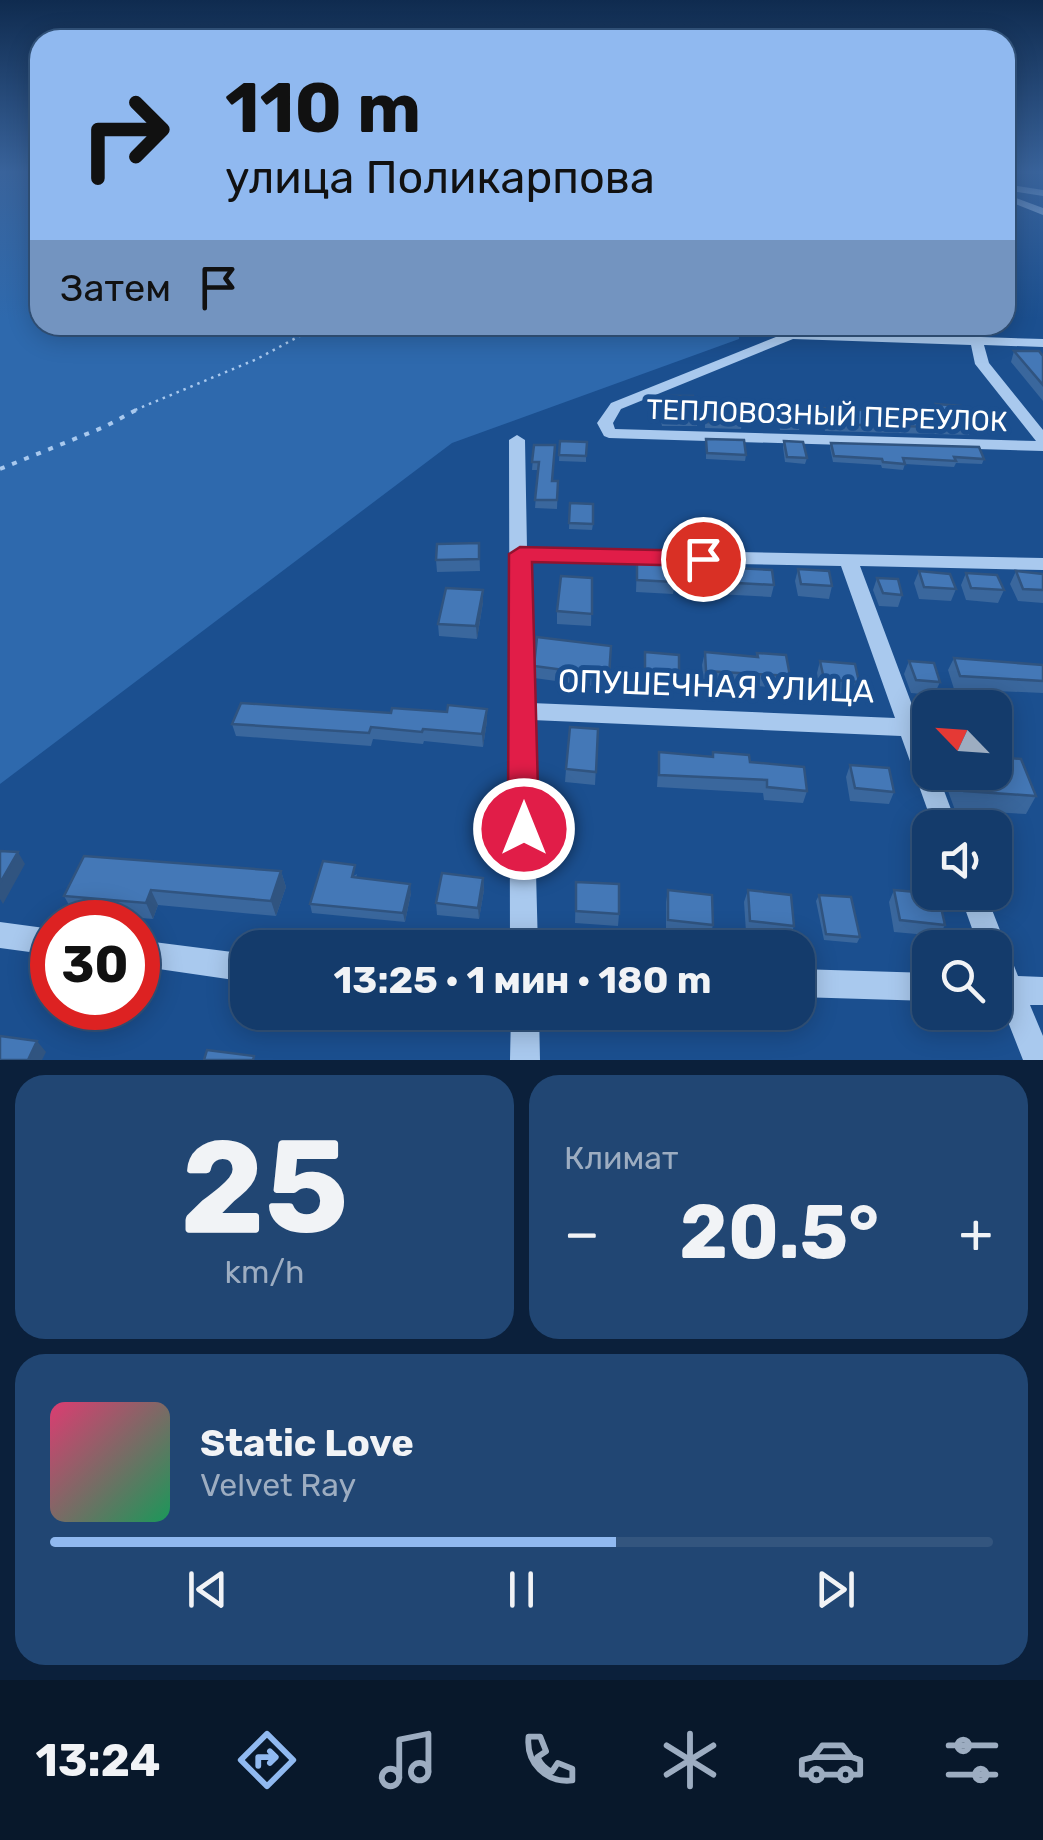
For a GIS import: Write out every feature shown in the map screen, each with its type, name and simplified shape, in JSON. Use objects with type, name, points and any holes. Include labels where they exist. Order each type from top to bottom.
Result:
[{"type":"street","name":"ТЕПЛОВОЗНЫЙ ПЕРЕУЛОК","points":[[789,335],[616,406],[605,422],[609,433],[1043,443]]},
{"type":"street","name":"ТЕПЛОВОЗНЫЙ ПЕРЕУЛОК","points":[[818,335],[978,341]]},
{"type":"street","points":[[974,335],[982,364],[1043,443]]},
{"type":"street","points":[[978,341],[1043,344]]},
{"type":"street","points":[[518,440],[524,930]]},
{"type":"street","points":[[520,554],[1043,564]]},
{"type":"street","points":[[849,562],[939,810]]},
{"type":"street","name":"ОПУШЕЧНАЯ УЛИЦА","points":[[523,711],[908,727]]},
{"type":"street","points":[[0,935],[30,939]]},
{"type":"street","points":[[160,956],[230,966]]},
{"type":"street","points":[[815,984],[912,987]]},
{"type":"street","points":[[1012,990],[1043,990]]},
{"type":"street","points":[[1012,1009],[1038,1060]]},
{"type":"street","points":[[525,1030],[525,1060]]},
{"type":"path","points":[[0,470],[104,428],[160,396],[258,359],[302,335]]},
{"type":"shaded area","points":[[0,220],[30,220],[30,335],[739,335],[739,339],[452,443],[0,784]]},
{"type":"building","points":[[1014,351],[1039,351],[1043,356],[1043,385]]},
{"type":"building","points":[[659,396],[693,396],[698,415],[663,415]]},
{"type":"building","points":[[936,404],[961,406],[971,428],[827,424],[823,408],[941,414]]},
{"type":"building","points":[[705,408],[740,411],[742,423],[706,422]]},
{"type":"building","points":[[779,411],[797,412],[800,425],[781,424]]},
{"type":"building","points":[[706,439],[744,440],[746,455],[707,453]]},
{"type":"building","points":[[560,441],[587,442],[586,456],[559,455]]},
{"type":"building","points":[[784,441],[803,442],[807,458],[787,457]]},
{"type":"building","points":[[831,443],[979,447],[984,459],[903,458],[905,464],[883,462],[834,456]]},
{"type":"building","points":[[534,445],[555,445],[552,481],[558,481],[557,500],[535,500],[539,462],[532,462]]},
{"type":"building","points":[[570,503],[593,504],[593,524],[569,523]]},
{"type":"building","points":[[479,543],[479,559],[436,560],[437,544]]},
{"type":"building","points":[[637,562],[678,564],[674,582],[637,580]]},
{"type":"building","points":[[699,566],[772,570],[774,585],[700,581]]},
{"type":"building","points":[[798,569],[829,571],[832,586],[801,584]]},
{"type":"building","points":[[919,571],[950,574],[956,589],[924,587]]},
{"type":"building","points":[[1016,571],[1043,574],[1043,590],[1023,589]]},
{"type":"building","points":[[966,573],[997,575],[1004,590],[971,588]]},
{"type":"building","points":[[561,576],[592,578],[592,614],[557,611]]},
{"type":"building","points":[[877,578],[898,579],[902,595],[883,593]]},
{"type":"building","points":[[446,588],[483,590],[476,626],[438,624]]},
{"type":"building","points":[[537,637],[611,646],[609,676],[534,666]]},
{"type":"building","points":[[645,652],[679,655],[679,673],[645,670]]},
{"type":"building","points":[[705,652],[758,657],[757,653],[786,655],[790,676],[706,671]]},
{"type":"building","points":[[954,658],[1043,665],[1043,681],[960,676]]},
{"type":"building","points":[[820,661],[855,664],[859,682],[824,679]]},
{"type":"building","points":[[909,661],[934,663],[940,682],[916,680]]},
{"type":"building","points":[[241,703],[391,713],[392,708],[447,712],[448,705],[487,709],[482,734],[371,727],[369,733],[232,724]]},
{"type":"building","points":[[570,727],[598,729],[596,772],[566,769]]},
{"type":"building","points":[[659,752],[713,757],[713,752],[749,755],[750,762],[804,767],[807,791],[767,787],[767,780],[659,775]]},
{"type":"building","points":[[1012,758],[1021,759],[1036,796],[964,791],[1012,790]]},
{"type":"building","points":[[850,765],[889,768],[894,792],[855,788]]},
{"type":"building","points":[[0,851],[18,852],[0,883]]},
{"type":"building","points":[[84,856],[281,871],[271,901],[151,890],[147,900],[64,896]]},
{"type":"building","points":[[323,861],[355,865],[352,877],[410,884],[403,913],[310,904]]},
{"type":"building","points":[[442,873],[483,878],[478,908],[436,903]]},
{"type":"building","points":[[576,882],[619,884],[619,914],[576,911]]},
{"type":"building","points":[[668,890],[712,895],[713,925],[668,920]]},
{"type":"building","points":[[748,890],[791,895],[794,926],[750,921]]},
{"type":"building","points":[[894,890],[912,892],[912,910],[942,910],[945,925],[900,920]]},
{"type":"building","points":[[819,895],[851,897],[860,937],[826,934]]},
{"type":"building","points":[[0,1036],[37,1041],[28,1060],[0,1060]]},
{"type":"building","points":[[207,1050],[254,1056],[253,1060],[204,1060]]},
{"type":"route","points":[[524,829],[520,554],[703,559]]}]
